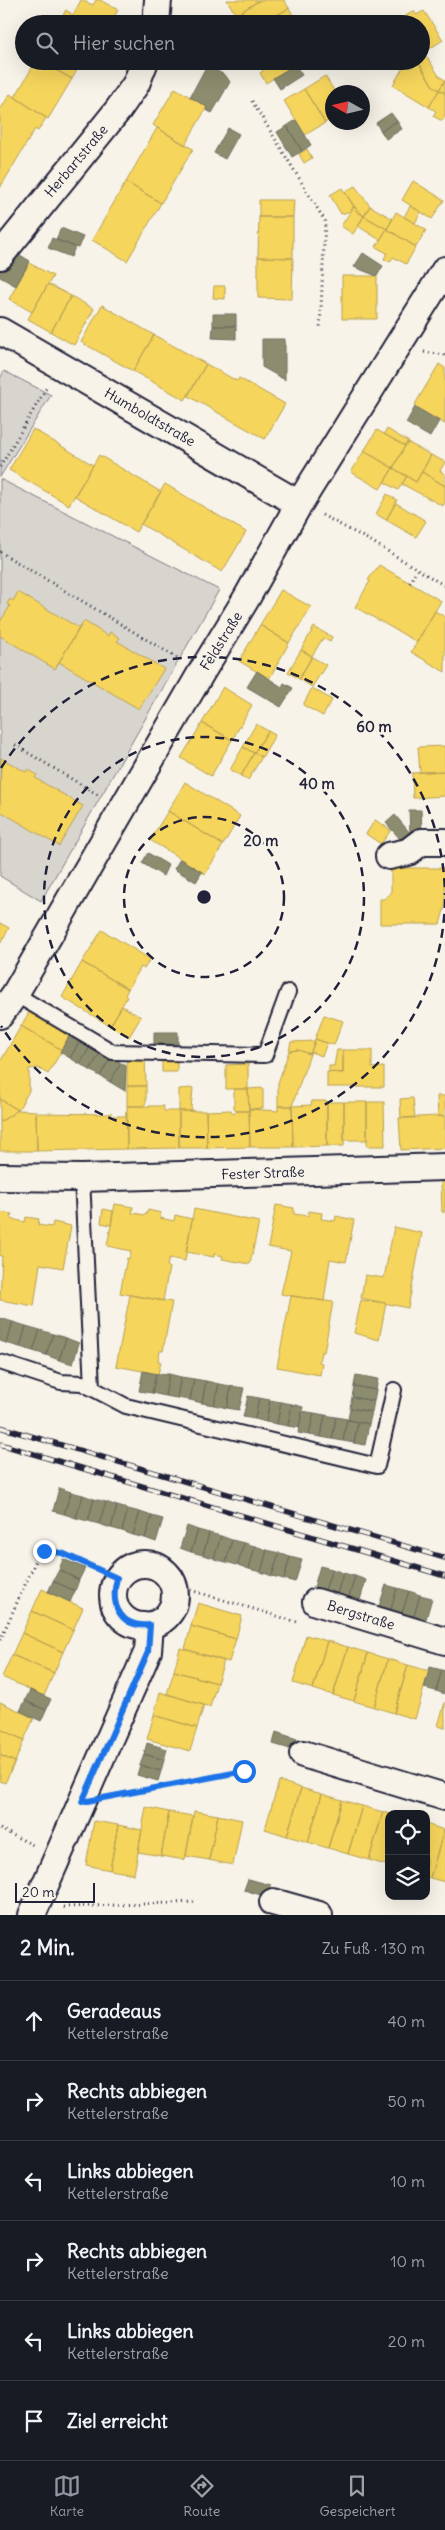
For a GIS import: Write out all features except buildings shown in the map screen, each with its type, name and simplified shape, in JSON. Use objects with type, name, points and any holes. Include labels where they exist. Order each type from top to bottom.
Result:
[{"type":"street","points":[[157,15],[158,0]]},
{"type":"street","name":"Herbartstraße","points":[[0,256],[118,110],[136,84],[141,70]]},
{"type":"street","name":"Feldstraße","points":[[4,1006],[246,599],[299,504],[445,270]]},
{"type":"street","name":"Humboldtstraße","points":[[0,331],[299,504]]},
{"type":"street","points":[[389,856],[408,852],[421,842],[445,842]]},
{"type":"street","name":"Fester Straße","points":[[0,1178],[82,1178],[445,1167]]},
{"type":"street","points":[[142,1563],[159,1567],[171,1578],[176,1592],[173,1607],[169,1614],[163,1620],[150,1625],[130,1623],[121,1615],[114,1603],[113,1593],[117,1578],[127,1568],[142,1563]]},
{"type":"street","name":"Bergstraße","points":[[316,1602],[445,1641]]},
{"type":"street","points":[[34,1912],[148,1652],[150,1625]]},
{"type":"street","points":[[303,1754],[445,1797]]},
{"type":"street","points":[[272,1902],[319,1915]]},
{"type":"lane","points":[[4,1006],[113,1052],[265,1056],[288,992]]},
{"type":"lane","points":[[82,1178],[92,1387]]},
{"type":"lane","points":[[0,1362],[61,1382],[82,1383],[126,1406],[377,1466],[394,1390]]},
{"type":"path","points":[[252,101],[325,221],[320,330]]},
{"type":"path","points":[[0,467],[60,365]]},
{"type":"path","points":[[299,504],[371,541],[445,586]]},
{"type":"path","points":[[0,552],[201,673]]},
{"type":"path","points":[[410,583],[416,570]]},
{"type":"path","points":[[15,745],[121,810]]},
{"type":"path","points":[[0,1640],[38,1556],[44,1551],[62,1553],[117,1578]]},
{"type":"path","name":"Bergstraße","points":[[176,1592],[187,1589],[298,1622],[303,1606],[315,1609],[316,1602]]},
{"type":"path","points":[[82,1802],[244,1771]]},
{"type":"path","points":[[0,1829],[59,1856]]},
{"type":"path","points":[[34,1912],[197,1902]]},
{"type":"shaded area","points":[[4,371],[51,395],[0,477],[0,379]]},
{"type":"shaded area","points":[[0,479],[219,590],[41,901],[0,876]]},
{"type":"railway","points":[[0,1427],[445,1558]]},
{"type":"railway","points":[[0,1444],[445,1576]]},
{"type":"route","points":[[44,1551],[62,1553],[117,1578],[113,1593],[114,1603],[121,1615],[130,1623],[142,1626],[150,1625],[148,1652],[82,1802],[244,1771]]}]
